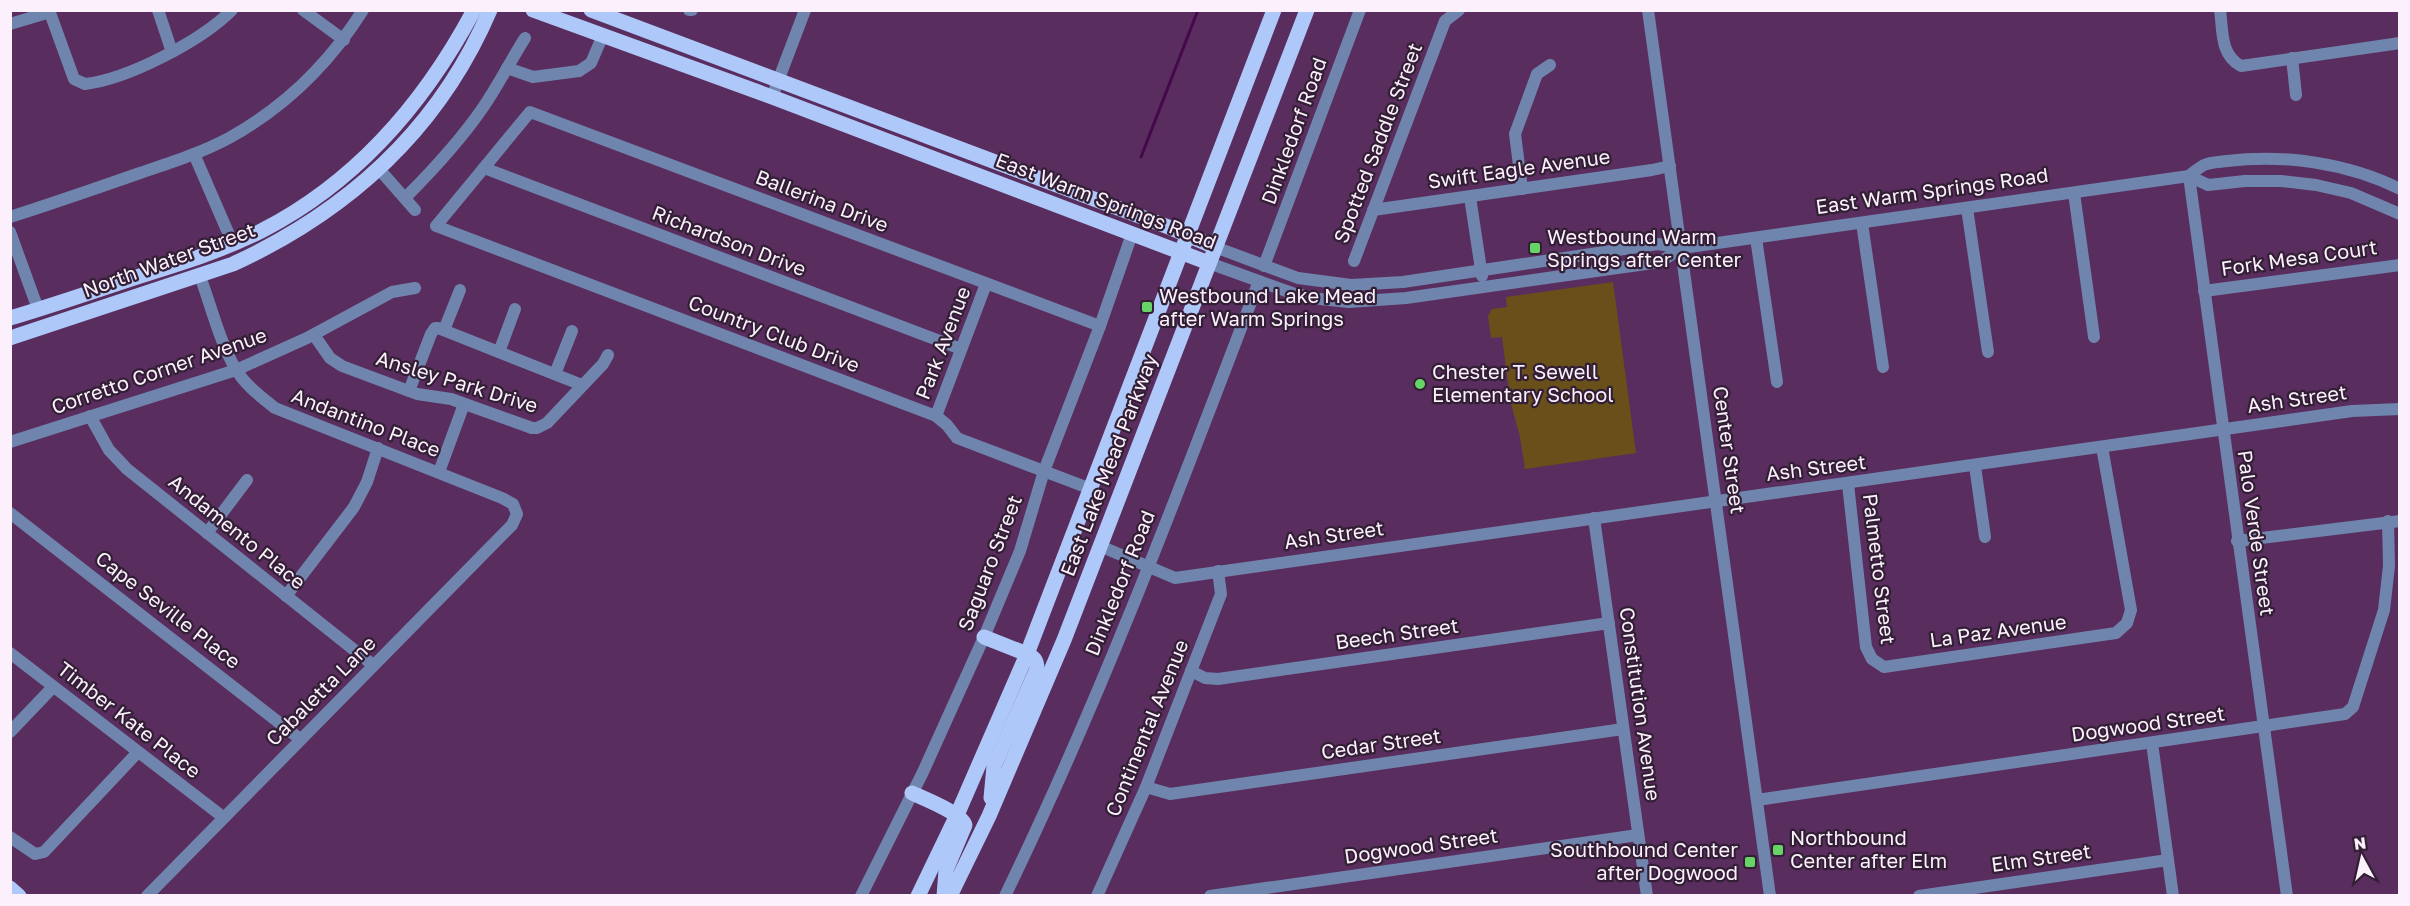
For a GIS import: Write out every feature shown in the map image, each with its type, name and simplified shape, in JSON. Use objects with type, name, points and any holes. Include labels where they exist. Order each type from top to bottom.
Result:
[{"type":"main road","name":"North Water Street","points":[[10,318],[188,261],[233,244],[310,202],[377,146],[422,95],[448,56],[474,10]]},
{"type":"main road","name":"North Water Street","points":[[10,338],[233,264],[294,233],[352,193],[410,138],[448,86],[475,42],[490,10]]},
{"type":"main road","name":"East Warm Springs Road","points":[[533,10],[772,97],[1209,263]]},
{"type":"main road","name":"East Warm Springs Road","points":[[591,10],[932,137],[1215,247]]},
{"type":"main road","name":"East Lake Mead Parkway","points":[[918,896],[957,815],[1028,654],[1274,10]]},
{"type":"main road","name":"East Lake Mead Parkway","points":[[950,896],[988,816],[1064,640],[1306,11]]},
{"type":"main road","points":[[924,154],[932,137]]},
{"type":"main road","points":[[10,330],[23,324],[38,309]]},
{"type":"main road","points":[[984,637],[1034,657],[1037,669],[994,766],[988,816]]},
{"type":"main road","points":[[912,793],[964,820],[964,832],[946,870],[944,896]]},
{"type":"street","points":[[158,10],[172,52]]},
{"type":"street","points":[[10,24],[49,11],[73,76],[78,82],[94,82],[147,64],[172,52],[213,27],[232,10]]},
{"type":"street","points":[[303,10],[344,40]]},
{"type":"street","points":[[10,218],[194,154],[242,131],[308,80],[344,40],[363,10]]},
{"type":"street","points":[[772,97],[805,10]]},
{"type":"street","name":"Dinkledorf Road","points":[[1264,266],[1360,10]]},
{"type":"street","name":"Spotted Saddle Street","points":[[1354,261],[1445,21],[1459,10]]},
{"type":"street","name":"Center Street","points":[[1648,10],[1770,896]]},
{"type":"street","points":[[2220,10],[2225,51],[2231,60],[2241,66],[2400,43]]},
{"type":"street","points":[[507,68],[533,78],[579,71],[591,63],[603,35]]},
{"type":"street","points":[[405,198],[462,136],[485,105],[525,38]]},
{"type":"street","points":[[2292,58],[2296,95]]},
{"type":"street","points":[[1522,189],[1515,134],[1537,74],[1550,65]]},
{"type":"street","name":"Ballerina Drive","points":[[484,168],[530,112],[1100,326]]},
{"type":"street","points":[[194,154],[233,244]]},
{"type":"street","name":"East Warm Springs Road","points":[[1215,247],[1298,278],[1351,285],[1377,285],[1658,244],[1682,248],[2074,193],[2188,176],[2205,164],[2243,159],[2282,159],[2320,164],[2357,172],[2400,189]]},
{"type":"street","name":"Swift Eagle Avenue","points":[[1373,210],[1670,166]]},
{"type":"street","name":"Country Club Drive","points":[[484,168],[436,226],[936,416],[957,438],[1091,489]]},
{"type":"street","name":"Richardson Drive","points":[[484,168],[961,349]]},
{"type":"street","points":[[379,169],[415,210]]},
{"type":"street","name":"East Warm Springs Road","points":[[2188,176],[2208,185],[2245,181],[2281,181],[2316,185],[2351,193],[2400,214]]},
{"type":"street","name":"Palo Verde Street","points":[[2188,176],[2287,896]]},
{"type":"street","points":[[2074,193],[2094,337]]},
{"type":"street","points":[[1470,197],[1484,288]]},
{"type":"street","points":[[1967,208],[1989,352]]},
{"type":"street","points":[[1862,223],[1883,368]]},
{"type":"street","points":[[10,232],[38,309]]},
{"type":"street","name":"Saguaro Street","points":[[861,896],[912,793],[984,637],[1020,551],[1044,471],[1100,326],[1132,234]]},
{"type":"street","points":[[1756,238],[1777,382]]},
{"type":"street","name":"East Warm Springs Road","points":[[1209,263],[1292,293],[1349,302],[1378,301],[1484,288],[1660,262],[1682,248]]},
{"type":"street","name":"Fork Mesa Court","points":[[2204,291],[2400,265]]},
{"type":"street","name":"Andantino Place","points":[[200,276],[236,370],[253,390],[275,408],[502,498],[513,504],[516,511]]},
{"type":"street","name":"Dinkledorf Road","points":[[1005,896],[1069,757],[1147,567],[1259,281]]},
{"type":"street","name":"Park Avenue","points":[[936,416],[986,284]]},
{"type":"street","name":"Corretto Corner Avenue","points":[[10,442],[236,370],[314,335],[392,292],[415,288]]},
{"type":"street","points":[[444,330],[460,290]]},
{"type":"street","points":[[499,352],[515,309]]},
{"type":"street","points":[[409,392],[435,328],[582,385]]},
{"type":"street","points":[[555,374],[572,331]]},
{"type":"street","name":"Ansley Park Drive","points":[[314,335],[334,362],[409,392],[451,399],[529,428],[537,428],[547,423],[608,355]]},
{"type":"street","points":[[439,472],[464,404]]},
{"type":"street","name":"Ash Street","points":[[1100,546],[1175,578],[2352,411],[2400,409]]},
{"type":"street","name":"Andamento Place","points":[[90,416],[105,445],[117,460],[374,665]]},
{"type":"street","name":"La Paz Avenue","points":[[1872,659],[1884,667],[2116,633],[2127,623],[2130,610],[2102,447]]},
{"type":"street","points":[[286,596],[354,507],[367,482],[378,448]]},
{"type":"street","points":[[1975,466],[1985,537]]},
{"type":"street","points":[[207,533],[247,480]]},
{"type":"street","name":"Palmetto Street","points":[[1848,484],[1866,647],[1872,659]]},
{"type":"street","name":"Cabaletta Lane","points":[[147,896],[512,525],[516,520],[516,511]]},
{"type":"street","name":"Cape Seville Place","points":[[10,513],[300,739]]},
{"type":"street","name":"Constitution Avenue","points":[[1594,518],[1647,896]]},
{"type":"street","points":[[2237,541],[2394,521]]},
{"type":"street","name":"Dogwood Street","points":[[1757,800],[2345,714],[2353,707],[2384,610],[2394,521]]},
{"type":"street","name":"Continental Avenue","points":[[1097,896],[1146,787],[1221,594],[1218,571]]},
{"type":"street","name":"Beech Street","points":[[1191,671],[1205,678],[1218,679],[1609,623]]},
{"type":"street","name":"Timber Kate Place","points":[[10,654],[223,818]]},
{"type":"street","points":[[10,732],[53,687]]},
{"type":"street","name":"Cedar Street","points":[[1146,787],[1170,794],[1623,729]]},
{"type":"street","points":[[2152,743],[2173,896]]},
{"type":"street","points":[[10,837],[35,854],[44,852],[138,752]]},
{"type":"street","name":"Dogwood Street","points":[[1210,896],[1638,835]]},
{"type":"street","name":"Elm Street","points":[[1918,896],[2168,860]]},
{"type":"shaded area","points":[[1613,282],[1636,453],[1525,469],[1520,437],[1510,400],[1502,337],[1491,338],[1488,316],[1492,309],[1507,307],[1506,297]]},
{"type":"waterway","points":[[1141,157],[1198,10]]},
{"type":"place","name":"Westbound Warm Springs after Center","points":[[1535,248]]},
{"type":"place","name":"Westbound Lake Mead after Warm Springs","points":[[1147,307]]},
{"type":"place","name":"Chester T. Sewell Elementary School","points":[[1420,384]]},
{"type":"place","name":"Northbound Center after Elm","points":[[1778,850]]},
{"type":"place","name":"Southbound Center after Dogwood","points":[[1750,862]]}]
